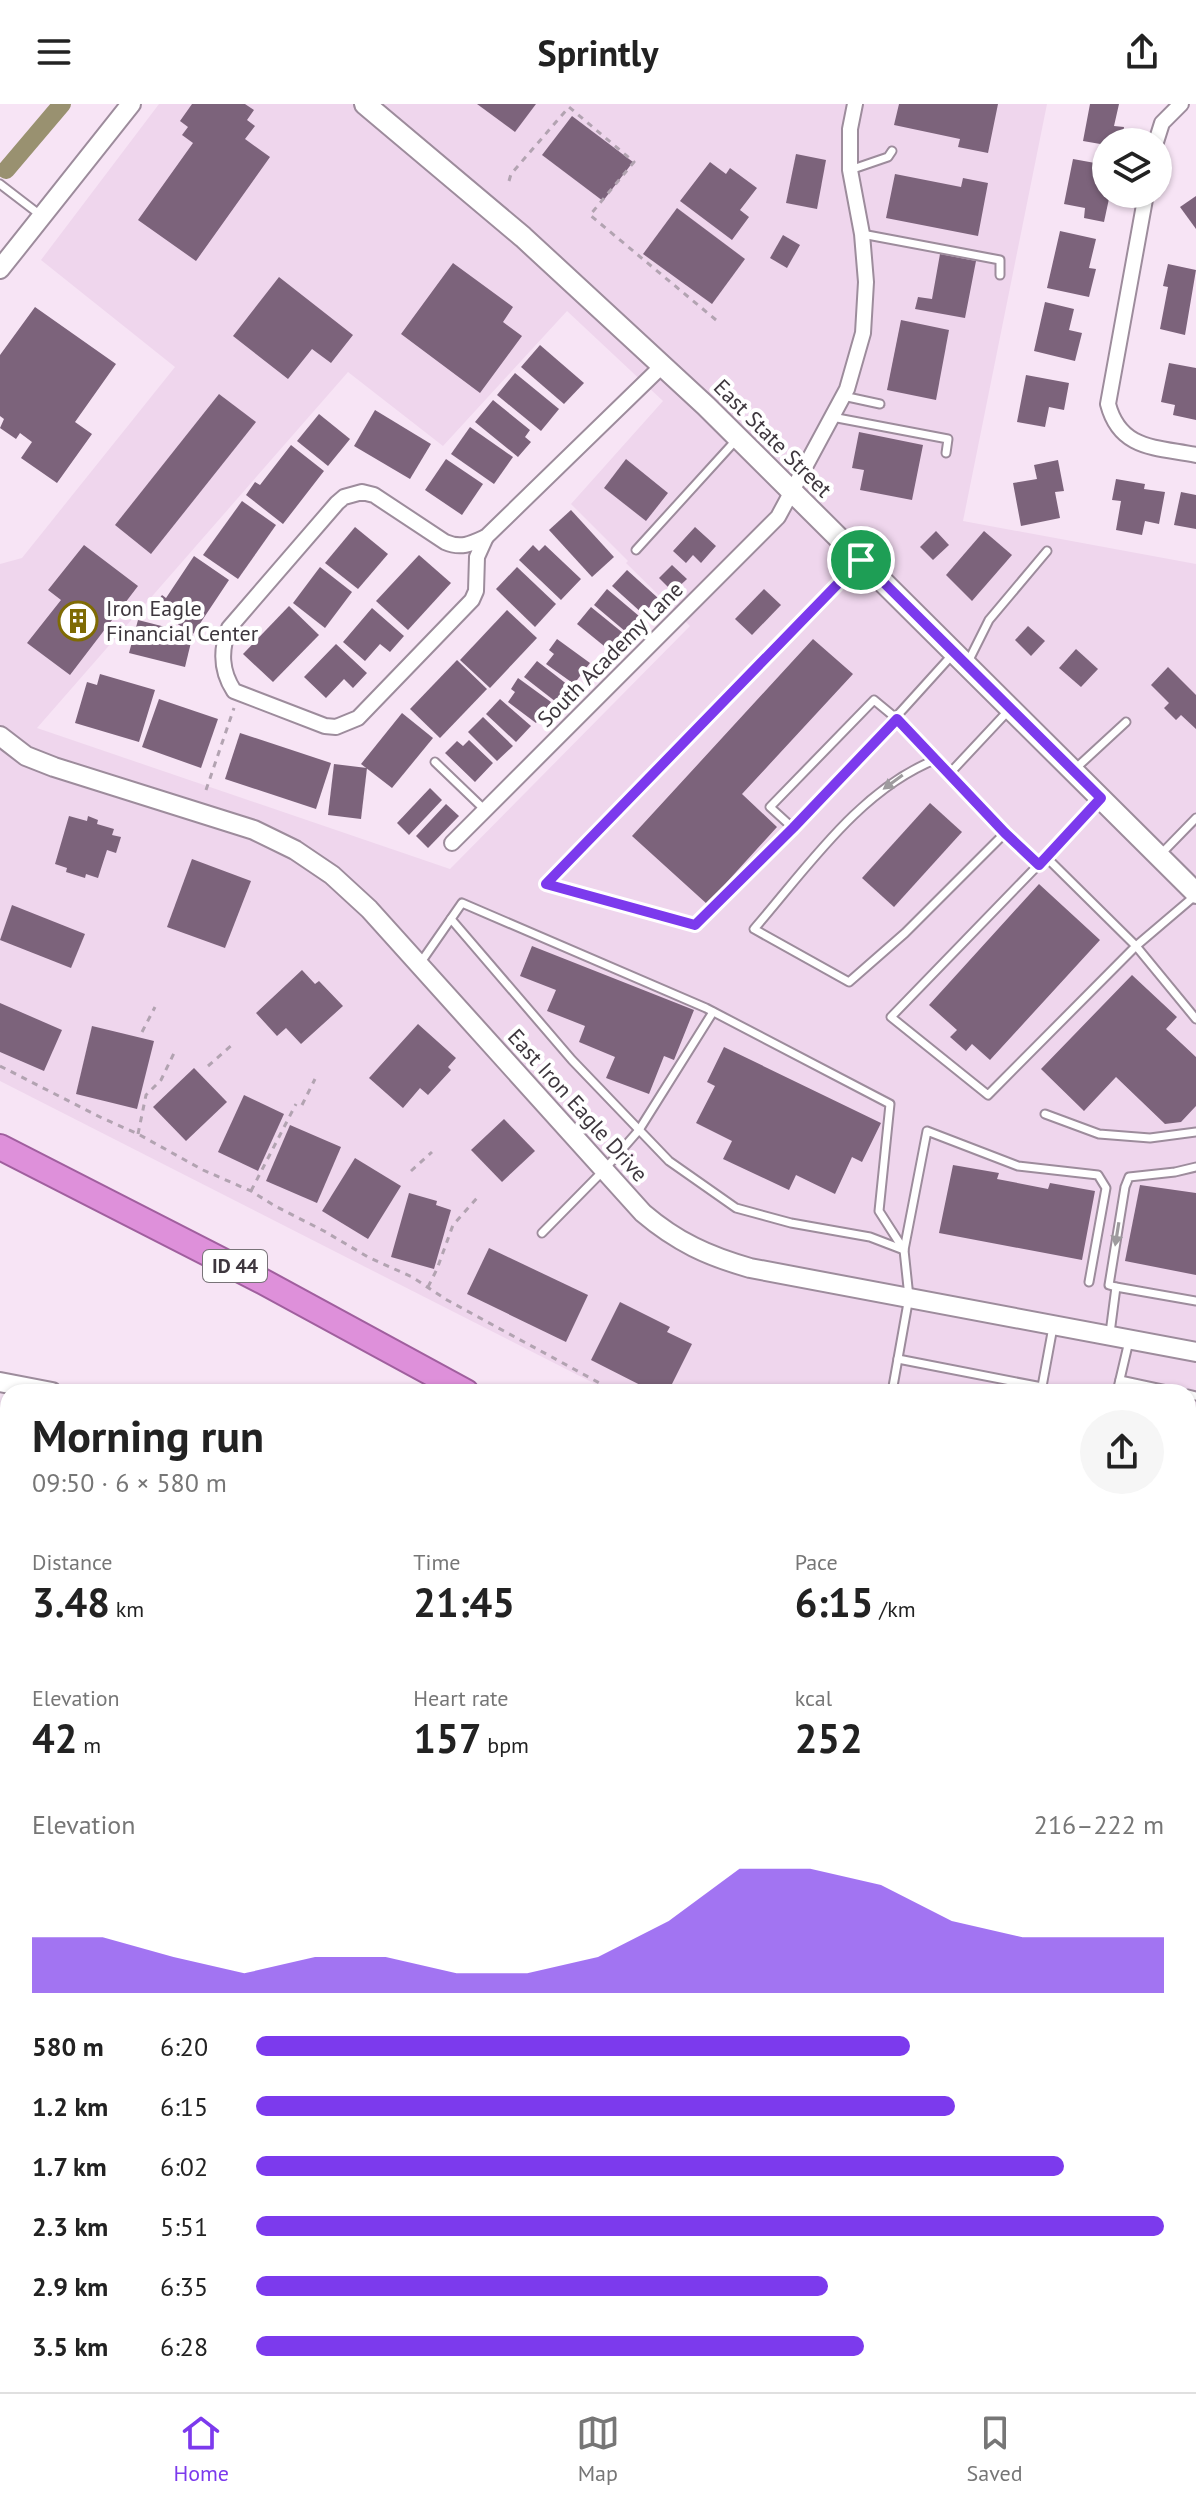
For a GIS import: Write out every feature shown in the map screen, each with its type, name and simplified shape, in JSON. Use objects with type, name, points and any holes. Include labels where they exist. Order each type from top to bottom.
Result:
[{"type":"highway","name":"ID 44","points":[[0,1147],[262,1281],[451,1384]]},
{"type":"main road","name":"East State Street","points":[[365,104],[523,237],[663,365],[1196,894]]},
{"type":"street","points":[[0,269],[131,104]]},
{"type":"street","name":"South Academy Lane","points":[[452,843],[778,517],[843,396],[855,366],[866,310],[862,234],[850,170],[850,129],[855,104]]},
{"type":"street","points":[[1160,128],[1181,104]]},
{"type":"street","points":[[1143,208],[1108,404],[1112,420],[1134,443],[1196,455]]},
{"type":"street","points":[[486,537],[477,557],[476,591],[472,600],[358,718],[336,727],[325,726],[234,691],[227,681],[222,655],[229,628],[344,497],[362,492],[374,495],[445,542],[456,546],[468,545],[486,537],[663,365]]},
{"type":"street","name":"East Iron Eagle Drive","points":[[0,736],[26,756],[54,767],[231,822],[295,850],[351,891],[643,1213],[676,1239],[712,1257],[750,1268],[1196,1352]]},
{"type":"lane","points":[[850,170],[888,157],[892,151]]},
{"type":"lane","points":[[0,184],[42,216]]},
{"type":"lane","points":[[862,234],[1000,260],[1000,275]]},
{"type":"lane","points":[[843,396],[880,404]]},
{"type":"lane","points":[[832,417],[948,439],[946,453]]},
{"type":"lane","points":[[636,550],[739,438]]},
{"type":"lane","points":[[861,560],[546,884],[695,925],[960,658],[1047,551]]},
{"type":"lane","points":[[793,828],[770,807],[874,700],[897,719],[1039,865]]},
{"type":"lane","points":[[950,773],[1011,708]]},
{"type":"lane","points":[[1074,771],[1126,722]]},
{"type":"lane","points":[[937,759],[911,769],[854,814],[754,929],[849,982],[905,933],[1005,833]]},
{"type":"lane","points":[[435,762],[485,810]]},
{"type":"lane","points":[[1101,798],[891,1017],[988,1095],[1136,946],[1196,894]]},
{"type":"lane","points":[[1159,856],[1196,818]]},
{"type":"lane","points":[[1046,857],[1136,946],[1196,1019]]},
{"type":"lane","points":[[419,965],[462,903],[713,1012],[890,1104],[879,1211],[904,1250]]},
{"type":"lane","points":[[451,919],[572,1060],[669,1161],[736,1208],[791,1223],[870,1237],[904,1250]]},
{"type":"lane","points":[[542,1233],[639,1130],[713,1012]]},
{"type":"lane","points":[[1045,1114],[1099,1134],[1150,1138],[1196,1132]]},
{"type":"lane","points":[[893,1384],[909,1297],[904,1250],[927,1131],[1018,1166],[1098,1175],[1106,1188],[1089,1282]]},
{"type":"lane","points":[[1196,1167],[1129,1177],[1109,1285],[1196,1301]]},
{"type":"lane","points":[[1110,1336],[1116,1287]]},
{"type":"lane","points":[[1042,1384],[1053,1325]]},
{"type":"lane","points":[[1119,1384],[1129,1339]]},
{"type":"lane","points":[[898,1359],[1017,1384]]},
{"type":"lane","points":[[1120,1380],[1139,1384]]},
{"type":"path","points":[[509,181],[511,174],[569,107],[634,162],[590,215],[716,320]]},
{"type":"path","points":[[206,790],[239,693]]},
{"type":"path","points":[[142,1032],[155,1007]]},
{"type":"path","points":[[208,1066],[232,1045]]},
{"type":"path","points":[[138,1134],[146,1095],[161,1080],[176,1049]]},
{"type":"path","points":[[0,1066],[138,1134],[203,1170],[251,1191],[601,1384]]},
{"type":"path","points":[[302,1105],[315,1079]]},
{"type":"path","points":[[251,1191],[296,1104]]},
{"type":"path","points":[[411,1171],[432,1152]]},
{"type":"path","points":[[428,1287],[453,1225],[477,1198]]},
{"type":"shaded area","points":[[159,104],[1047,104],[963,521],[1196,564],[1196,1384],[595,1384],[0,1081],[0,564],[22,558],[175,367],[41,260]],"holes":[[[567,311],[663,401],[571,504],[690,626],[450,869],[37,728],[348,372],[443,446]]]},
{"type":"building","points":[[192,104],[245,104],[254,110],[247,120],[255,126],[245,139],[270,157],[196,261],[138,220],[193,143],[182,135],[188,127],[180,121]]},
{"type":"building","points":[[477,104],[536,104],[515,132]]},
{"type":"building","points":[[899,104],[998,104],[988,153],[958,147],[960,139],[894,125]]},
{"type":"building","points":[[1090,104],[1119,104],[1114,126],[1124,128],[1092,128],[1092,143],[1083,141]]},
{"type":"building","points":[[572,116],[633,162],[603,201],[542,155]]},
{"type":"building","points":[[796,154],[826,160],[817,209],[786,203]]},
{"type":"building","points":[[1073,159],[1092,162],[1092,208],[1107,208],[1104,222],[1084,218],[1085,208],[1064,204]]},
{"type":"building","points":[[710,162],[726,174],[730,168],[757,188],[740,210],[749,217],[732,240],[680,201]]},
{"type":"building","points":[[895,174],[961,187],[963,178],[988,183],[978,236],[886,218]]},
{"type":"building","points":[[1196,196],[1196,229],[1180,207]]},
{"type":"building","points":[[677,208],[745,259],[712,304],[643,254]]},
{"type":"building","points":[[1060,231],[1096,239],[1089,268],[1096,269],[1089,297],[1047,288]]},
{"type":"building","points":[[783,235],[800,245],[787,268],[770,258]]},
{"type":"building","points":[[940,254],[976,261],[965,318],[915,309],[918,297],[932,299]]},
{"type":"building","points":[[453,263],[513,307],[503,322],[522,336],[480,393],[401,334]]},
{"type":"building","points":[[1168,264],[1196,270],[1185,335],[1160,329],[1168,287],[1163,286]]},
{"type":"building","points":[[279,277],[353,335],[331,363],[312,349],[288,379],[233,336]]},
{"type":"building","points":[[1045,302],[1074,309],[1069,330],[1082,333],[1075,361],[1034,351]]},
{"type":"building","points":[[35,307],[116,364],[75,422],[92,434],[57,483],[21,458],[32,442],[20,433],[16,439],[0,428],[4,419],[0,416],[0,355]]},
{"type":"building","points":[[901,320],[949,330],[936,400],[887,390]]},
{"type":"building","points":[[540,345],[584,383],[564,404],[521,367]]},
{"type":"building","points":[[1169,363],[1196,368],[1196,420],[1173,415],[1175,405],[1161,402]]},
{"type":"building","points":[[515,373],[559,409],[541,431],[497,395]]},
{"type":"building","points":[[1026,375],[1069,383],[1064,410],[1049,407],[1045,427],[1017,422]]},
{"type":"building","points":[[219,394],[256,422],[151,554],[115,525]]},
{"type":"building","points":[[493,400],[530,430],[525,437],[531,442],[518,457],[475,422]]},
{"type":"building","points":[[375,410],[431,444],[410,479],[354,446]]},
{"type":"building","points":[[319,414],[350,439],[328,466],[297,441]]},
{"type":"building","points":[[470,427],[513,457],[494,484],[451,454]]},
{"type":"building","points":[[859,432],[923,445],[912,500],[860,490],[864,470],[852,468]]},
{"type":"building","points":[[291,445],[324,471],[283,524],[246,495],[255,482],[260,485]]},
{"type":"building","points":[[446,459],[483,484],[462,515],[425,490]]},
{"type":"building","points":[[626,459],[668,493],[646,521],[604,488]]},
{"type":"building","points":[[1058,460],[1064,491],[1055,492],[1060,518],[1021,526],[1013,483],[1037,479],[1034,465]]},
{"type":"building","points":[[1116,479],[1145,484],[1144,489],[1165,492],[1159,524],[1145,521],[1142,535],[1116,530],[1121,501],[1112,500]]},
{"type":"building","points":[[1181,492],[1196,495],[1196,529],[1174,525]]},
{"type":"building","points":[[242,501],[276,525],[238,579],[203,555]]},
{"type":"building","points":[[571,510],[614,557],[592,577],[549,530]]},
{"type":"building","points":[[355,527],[388,554],[358,589],[325,563]]},
{"type":"building","points":[[695,527],[716,546],[701,563],[693,555],[686,563],[673,551]]},
{"type":"building","points":[[936,531],[949,545],[933,560],[920,547]]},
{"type":"building","points":[[984,531],[1012,555],[972,601],[946,575]]},
{"type":"building","name":"Iron Eagle Financial Center","points":[[84,545],[138,586],[70,675],[27,643],[61,600],[48,590]]},
{"type":"building","points":[[533,545],[539,551],[545,545],[581,579],[561,600],[519,560]]},
{"type":"building","points":[[419,555],[451,583],[408,630],[376,601]]},
{"type":"building","points":[[194,556],[229,580],[193,634],[153,608],[162,595],[166,598]]},
{"type":"building","points":[[672,565],[687,579],[673,592],[659,578]]},
{"type":"building","points":[[320,567],[352,592],[325,628],[293,603]]},
{"type":"building","points":[[517,567],[556,604],[535,627],[496,589]]},
{"type":"building","points":[[627,570],[658,598],[643,614],[612,586]]},
{"type":"building","points":[[607,589],[639,616],[626,632],[594,605]]},
{"type":"building","points":[[764,589],[781,605],[752,635],[735,619]]},
{"type":"building","points":[[289,606],[319,635],[273,682],[243,654]]},
{"type":"building","points":[[591,607],[623,633],[609,650],[577,624]]},
{"type":"building","points":[[372,608],[404,636],[390,652],[380,644],[365,661],[343,642]]},
{"type":"building","points":[[507,610],[537,638],[490,688],[460,660]]},
{"type":"building","points":[[138,620],[193,634],[185,667],[129,653]]},
{"type":"building","points":[[1028,626],[1045,641],[1031,656],[1015,640]]},
{"type":"building","points":[[557,639],[590,663],[574,684],[546,664],[554,654],[549,650]]},
{"type":"building","points":[[813,639],[853,674],[742,794],[777,827],[707,904],[632,836]]},
{"type":"building","points":[[336,644],[367,673],[353,688],[344,679],[326,698],[304,677]]},
{"type":"building","points":[[1076,649],[1098,669],[1081,687],[1059,668]]},
{"type":"building","points":[[457,660],[487,689],[440,738],[410,709]]},
{"type":"building","points":[[537,661],[568,685],[556,702],[524,677]]},
{"type":"building","points":[[1168,667],[1196,695],[1196,729],[1181,715],[1176,720],[1164,708],[1169,703],[1151,685]]},
{"type":"building","points":[[100,674],[155,690],[139,742],[75,723],[87,682],[97,685]]},
{"type":"building","points":[[518,678],[551,702],[536,723],[508,702],[515,692],[511,689]]},
{"type":"building","points":[[159,699],[218,719],[201,768],[142,747]]},
{"type":"building","points":[[500,699],[531,726],[516,742],[486,714]]},
{"type":"building","points":[[402,713],[433,738],[392,788],[361,764]]},
{"type":"building","points":[[483,717],[513,746],[497,761],[468,732]]},
{"type":"building","points":[[240,733],[331,763],[316,809],[225,779]]},
{"type":"building","points":[[469,740],[493,763],[475,782],[445,753],[457,741],[463,746]]},
{"type":"building","points":[[334,764],[367,768],[361,819],[328,815]]},
{"type":"building","points":[[430,788],[442,800],[409,835],[397,823]]},
{"type":"building","points":[[930,803],[962,832],[894,907],[862,878]]},
{"type":"building","points":[[446,804],[459,816],[428,848],[416,836]]},
{"type":"building","points":[[69,816],[87,821],[88,816],[98,820],[97,824],[114,829],[112,835],[121,837],[116,853],[107,850],[98,878],[66,872],[67,868],[55,864]]},
{"type":"building","points":[[192,859],[251,881],[225,948],[167,927]]},
{"type":"building","points":[[1039,884],[1100,940],[990,1060],[972,1044],[966,1051],[950,1037],[957,1030],[929,1005]]},
{"type":"building","points":[[12,905],[85,934],[71,968],[0,940]]},
{"type":"building","points":[[532,946],[694,1010],[674,1060],[664,1056],[649,1094],[606,1078],[615,1057],[579,1042],[585,1026],[547,1011],[556,990],[520,976]]},
{"type":"building","points":[[302,970],[315,984],[319,981],[343,1006],[301,1044],[286,1028],[277,1036],[256,1013]]},
{"type":"building","points":[[1132,975],[1177,1017],[1166,1029],[1196,1057],[1196,1106],[1181,1122],[1165,1124],[1116,1077],[1084,1111],[1041,1069]]},
{"type":"building","points":[[0,1003],[62,1030],[44,1071],[0,1052]]},
{"type":"building","points":[[418,1024],[456,1058],[448,1067],[451,1070],[428,1095],[420,1088],[403,1108],[369,1078]]},
{"type":"building","points":[[92,1026],[154,1041],[137,1109],[76,1094]]},
{"type":"building","points":[[724,1047],[881,1123],[862,1162],[852,1157],[835,1194],[796,1175],[789,1190],[723,1159],[732,1141],[696,1123],[715,1086],[707,1082]]},
{"type":"building","points":[[194,1068],[227,1102],[186,1141],[153,1107]]},
{"type":"building","points":[[244,1095],[284,1114],[258,1171],[218,1152]]},
{"type":"building","points":[[504,1119],[535,1151],[502,1182],[471,1150]]},
{"type":"building","points":[[290,1125],[341,1147],[317,1203],[266,1181]]},
{"type":"building","points":[[355,1158],[401,1186],[368,1239],[322,1211]]},
{"type":"building","points":[[953,1165],[999,1173],[997,1179],[1048,1189],[1050,1183],[1095,1191],[1082,1260],[939,1233]]},
{"type":"building","points":[[1140,1185],[1196,1193],[1196,1275],[1125,1261]]},
{"type":"building","points":[[409,1193],[437,1201],[436,1205],[451,1210],[434,1269],[391,1257]]},
{"type":"building","points":[[489,1248],[588,1295],[566,1342],[467,1294]]},
{"type":"building","points":[[620,1302],[670,1327],[667,1332],[692,1344],[672,1384],[638,1384],[591,1360]]},
{"type":"waterway","points":[[6,170],[62,104]]},
{"type":"place","name":"Iron Eagle Financial Center","points":[[78,621]]},
{"type":"route","points":[[861,560],[1101,798],[1039,865],[897,719],[695,925],[546,884],[623,803],[861,560]]}]
